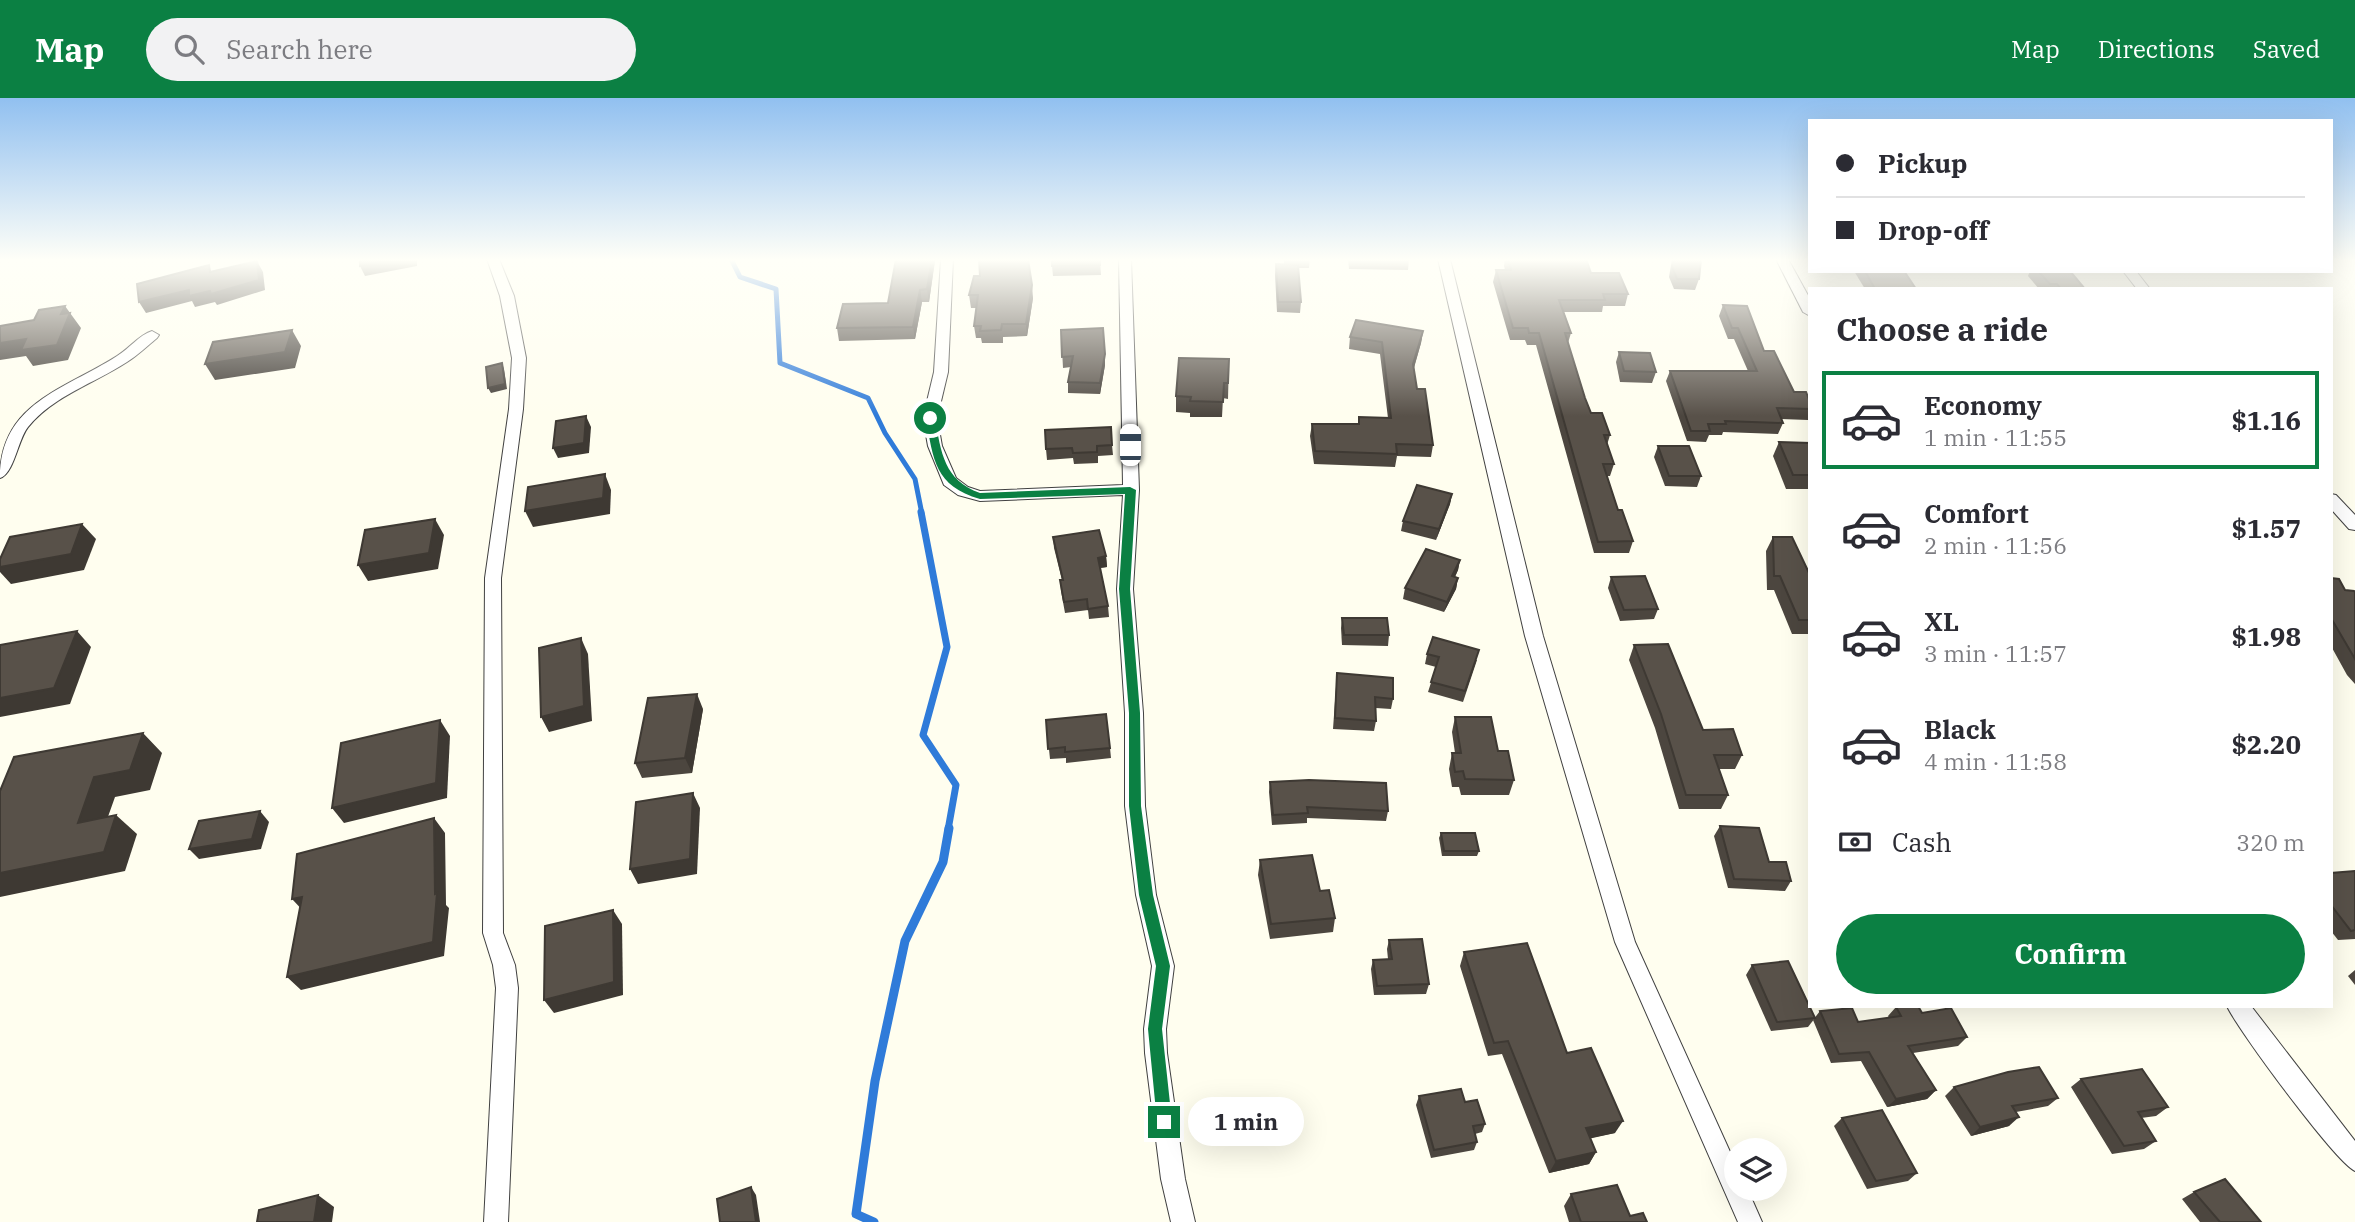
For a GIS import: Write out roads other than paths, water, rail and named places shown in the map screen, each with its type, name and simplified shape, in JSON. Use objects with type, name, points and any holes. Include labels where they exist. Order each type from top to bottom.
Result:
[{"type":"street","points":[[496,1222],[507,988],[504,965],[493,933],[493,578],[516,409],[519,358],[510,311]]},
{"type":"street","points":[[945,311],[942,372],[930,418],[935,446],[949,481],[963,491],[980,496],[1130,490]]},
{"type":"street","points":[[1126,311],[1130,490],[1125,589],[1135,713],[1135,806],[1146,895],[1163,966],[1155,1029],[1156,1053],[1172,1179],[1183,1222]]},
{"type":"street","points":[[1457,311],[1534,636],[1625,942],[1750,1222]]},
{"type":"street","points":[[0,473],[19,429],[33,413],[45,403],[124,358],[152,335]]},
{"type":"street","points":[[2333,501],[2355,526]]},
{"type":"street","points":[[2239,1008],[2355,1159]]},
{"type":"waterway","points":[[777,311],[780,363],[868,398],[885,433],[915,479],[922,514]]},
{"type":"waterway","points":[[921,512],[947,647],[923,735],[956,785],[948,830]]},
{"type":"waterway","points":[[874,1222],[856,1214],[875,1081],[905,941],[943,862],[949,828]]}]
